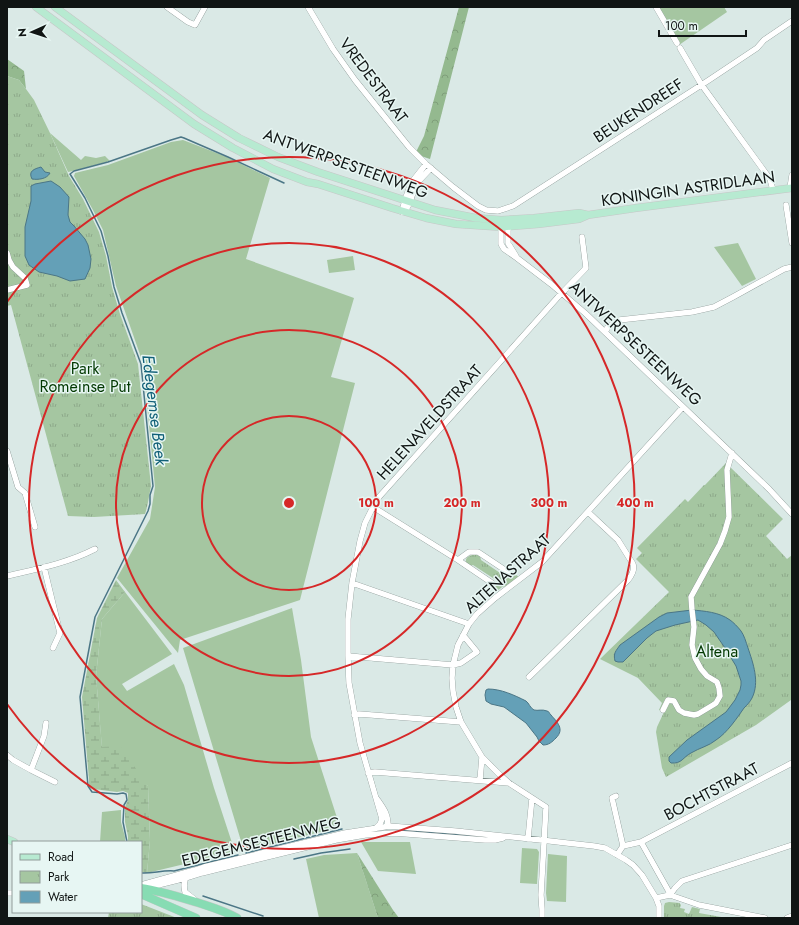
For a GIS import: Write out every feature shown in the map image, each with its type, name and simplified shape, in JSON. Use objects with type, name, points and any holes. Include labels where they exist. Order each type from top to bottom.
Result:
[{"type":"highway","points":[[142,886],[231,914],[237,918]]},
{"type":"highway","points":[[142,894],[196,918]]},
{"type":"main road","name":"ANTWERPSESTEENWEG","points":[[36,7],[194,124],[233,148],[273,169],[307,182],[318,184],[426,218],[466,225],[505,223]]},
{"type":"main road","name":"ANTWERPSESTEENWEG","points":[[55,7],[202,115],[238,138],[278,157],[318,172],[407,201],[444,212],[505,223]]},
{"type":"main road","name":"KONINGIN ASTRIDLAAN","points":[[505,223],[579,213],[588,215],[791,188]]},
{"type":"street","points":[[167,7],[188,22],[195,24],[205,7]]},
{"type":"street","name":"VREDESTRAAT","points":[[308,7],[333,49],[355,80],[409,147],[426,164],[478,206],[486,210],[492,210]]},
{"type":"street","points":[[656,7],[677,43]]},
{"type":"street","name":"BEUKENDREEF","points":[[492,210],[498,211],[513,206],[757,48],[764,40],[792,21]]},
{"type":"street","points":[[680,48],[701,84],[770,179],[774,190]]},
{"type":"street","points":[[404,212],[411,183],[426,164]]},
{"type":"street","points":[[407,201],[416,184],[431,168]]},
{"type":"street","points":[[791,188],[792,175]]},
{"type":"street","points":[[786,205],[792,243]]},
{"type":"street","name":"ANTWERPSESTEENWEG","points":[[505,223],[501,244],[508,252],[607,329],[684,407],[769,489],[792,514]]},
{"type":"street","name":"HELENAVELDSTRAAT","points":[[376,828],[382,819],[368,773],[354,715],[349,683],[348,656],[348,619],[352,583],[365,523],[379,497],[561,293],[586,268],[582,237]]},
{"type":"street","points":[[7,253],[8,260],[25,278],[27,285],[7,290]]},
{"type":"street","points":[[607,329],[619,320],[692,312],[714,307],[784,269],[792,267]]},
{"type":"street","name":"ALTENASTRAAT","points":[[544,840],[546,806],[509,783],[482,756],[461,722],[453,691],[453,665],[458,645],[469,624],[477,614],[495,598],[542,562],[684,407]]},
{"type":"street","points":[[7,451],[18,487],[25,493],[35,527]]},
{"type":"street","points":[[663,710],[668,700],[674,701],[679,710],[684,713],[691,715],[698,714],[713,705],[718,699],[720,692],[716,682],[707,676],[695,658],[692,646],[694,621],[692,597],[720,544],[729,517],[728,470],[732,454]]},
{"type":"street","points":[[373,507],[492,583]]},
{"type":"street","points":[[529,677],[628,580],[633,570],[633,564],[618,540],[588,512]]},
{"type":"street","points":[[7,576],[44,568],[84,555],[95,549]]},
{"type":"street","points":[[458,560],[470,552],[478,552],[508,572]]},
{"type":"street","points":[[44,568],[60,633],[53,648]]},
{"type":"street","points":[[352,583],[469,624]]},
{"type":"street","name":"ALTENASTRAAT","points":[[453,665],[461,662],[476,652],[463,635]]},
{"type":"street","points":[[348,656],[453,665]]},
{"type":"street","points":[[354,715],[359,714],[461,722]]},
{"type":"street","points":[[31,770],[44,736],[46,723]]},
{"type":"street","points":[[7,755],[12,760],[55,782]]},
{"type":"street","points":[[480,780],[482,756]]},
{"type":"street","name":"BOCHTSTRAAT","points":[[641,842],[792,763]]},
{"type":"street","points":[[368,773],[375,772],[509,783]]},
{"type":"street","points":[[616,796],[612,798],[622,846],[618,855]]},
{"type":"street","name":"HELENAVELDSTRAAT","points":[[376,798],[384,808],[388,817],[388,826]]},
{"type":"street","points":[[528,839],[532,798]]},
{"type":"street","points":[[378,834],[386,830],[388,826]]},
{"type":"street","name":"EDEGEMSESTEENWEG","points":[[142,886],[154,886],[388,826],[544,840],[605,848],[633,865],[642,874],[656,898],[659,906],[660,918]]},
{"type":"street","name":"EDEGEMSESTEENWEG","points":[[142,886],[204,867],[345,833],[394,833],[485,840],[495,840],[507,837]]},
{"type":"street","points":[[542,918],[541,895],[544,840]]},
{"type":"street","points":[[622,846],[641,842],[670,895]]},
{"type":"street","points":[[670,895],[682,881],[792,845]]},
{"type":"street","points":[[186,878],[184,881],[185,892],[188,896],[204,905]]},
{"type":"street","points":[[656,898],[670,895],[699,905],[750,917],[765,918]]},
{"type":"street","points":[[787,918],[792,916]]},
{"type":"green space","points":[[459,7],[469,7],[430,159],[415,154],[424,136]]},
{"type":"green space","points":[[658,7],[724,7],[727,12],[679,45]]},
{"type":"green space","points":[[7,59],[24,71],[26,89],[19,80],[7,76]]},
{"type":"green space","name":"Park Romeinse Put","points":[[7,76],[19,80],[34,100],[69,176],[83,199],[99,232],[106,256],[112,287],[138,364],[151,486],[145,514],[94,517],[68,516],[11,305],[7,306]]},
{"type":"green space","points":[[50,133],[81,160],[85,156],[96,158],[105,156],[110,161],[68,172]]},
{"type":"green space","points":[[183,140],[227,157],[270,178],[246,259],[354,298],[331,377],[355,383],[300,600],[180,640],[178,653],[117,578],[150,519],[155,487],[143,363],[116,286],[103,230],[74,176],[75,173],[108,165],[171,142]]},
{"type":"green space","points":[[738,243],[756,279],[742,286],[714,247]]},
{"type":"green space","points":[[353,256],[355,270],[329,273],[327,260]]},
{"type":"green space","name":"Altena","points":[[726,463],[783,519],[766,536],[787,559],[792,555],[792,701],[791,700],[756,725],[666,777],[662,768],[656,732],[664,712],[659,710],[662,703],[638,678],[600,659],[669,592],[636,559],[642,553],[637,548],[685,499],[688,502]]},
{"type":"green space","points":[[474,554],[480,556],[481,560],[503,575],[507,574],[509,570],[519,577],[496,592],[494,585],[496,580],[473,565],[470,566],[466,562],[469,556]]},
{"type":"green space","points":[[116,580],[125,592],[102,619],[96,676],[102,747],[120,746],[148,786],[150,840],[147,873],[142,872],[142,841],[128,841],[125,822],[125,807],[128,800],[128,793],[123,791],[117,792],[93,789],[89,785],[82,697],[97,618]]},
{"type":"green space","points":[[125,592],[172,654],[122,684],[127,691],[174,664],[184,685],[214,788],[235,852],[147,873],[150,840],[148,786],[102,748],[96,676],[102,619]]},
{"type":"green space","points":[[292,608],[301,660],[311,737],[340,827],[244,851],[183,648]]},
{"type":"green space","points":[[121,810],[121,822],[125,841],[100,841],[102,812]]},
{"type":"green space","points":[[361,842],[410,842],[416,874],[378,871]]},
{"type":"green space","points":[[522,848],[537,849],[539,852],[537,884],[520,883]]},
{"type":"green space","points":[[357,853],[378,918],[319,918],[306,859],[324,855]]},
{"type":"green space","points":[[357,853],[393,910],[399,918],[378,918]]},
{"type":"green space","points":[[548,854],[567,856],[566,902],[547,901]]},
{"type":"green space","points":[[665,903],[680,903],[680,908],[685,909],[684,912],[689,914],[692,907],[700,909],[699,913],[727,918],[664,918],[664,906]]},
{"type":"green space","points":[[142,904],[177,918],[108,918],[109,913],[142,913]]},
{"type":"water","points":[[41,167],[45,172],[50,173],[49,175],[42,179],[32,179],[31,172]]},
{"type":"water","points":[[51,181],[60,187],[69,197],[68,215],[70,222],[85,239],[88,245],[91,259],[90,268],[85,279],[70,281],[39,272],[29,265],[25,256],[25,227],[31,201],[31,186]]},
{"type":"water","points":[[692,610],[711,612],[721,615],[726,617],[740,629],[752,660],[756,679],[752,698],[732,725],[720,737],[691,753],[680,761],[671,763],[669,761],[669,757],[687,740],[726,712],[735,700],[741,685],[736,666],[714,632],[698,620],[656,631],[623,662],[615,661],[614,656],[620,645],[659,617],[667,613]]},
{"type":"water","points":[[486,690],[503,691],[526,701],[534,710],[543,710],[548,712],[556,720],[559,726],[559,735],[550,743],[543,745],[526,723],[504,707],[491,704],[486,701],[485,695]]},
{"type":"waterway","name":"Edegemse Beek","points":[[127,841],[123,822],[124,805],[127,800],[126,794],[92,792],[88,786],[80,697],[95,617],[148,511],[153,486],[141,364],[114,287],[101,231],[85,198],[70,174],[74,171],[108,162],[181,137],[284,183]]},
{"type":"waterway","points":[[246,853],[342,829]]},
{"type":"waterway","points":[[402,830],[482,837]]},
{"type":"waterway","points":[[294,859],[350,849]]},
{"type":"waterway","points":[[142,873],[174,871],[238,855]]},
{"type":"waterway","points":[[203,896],[263,916]]}]
